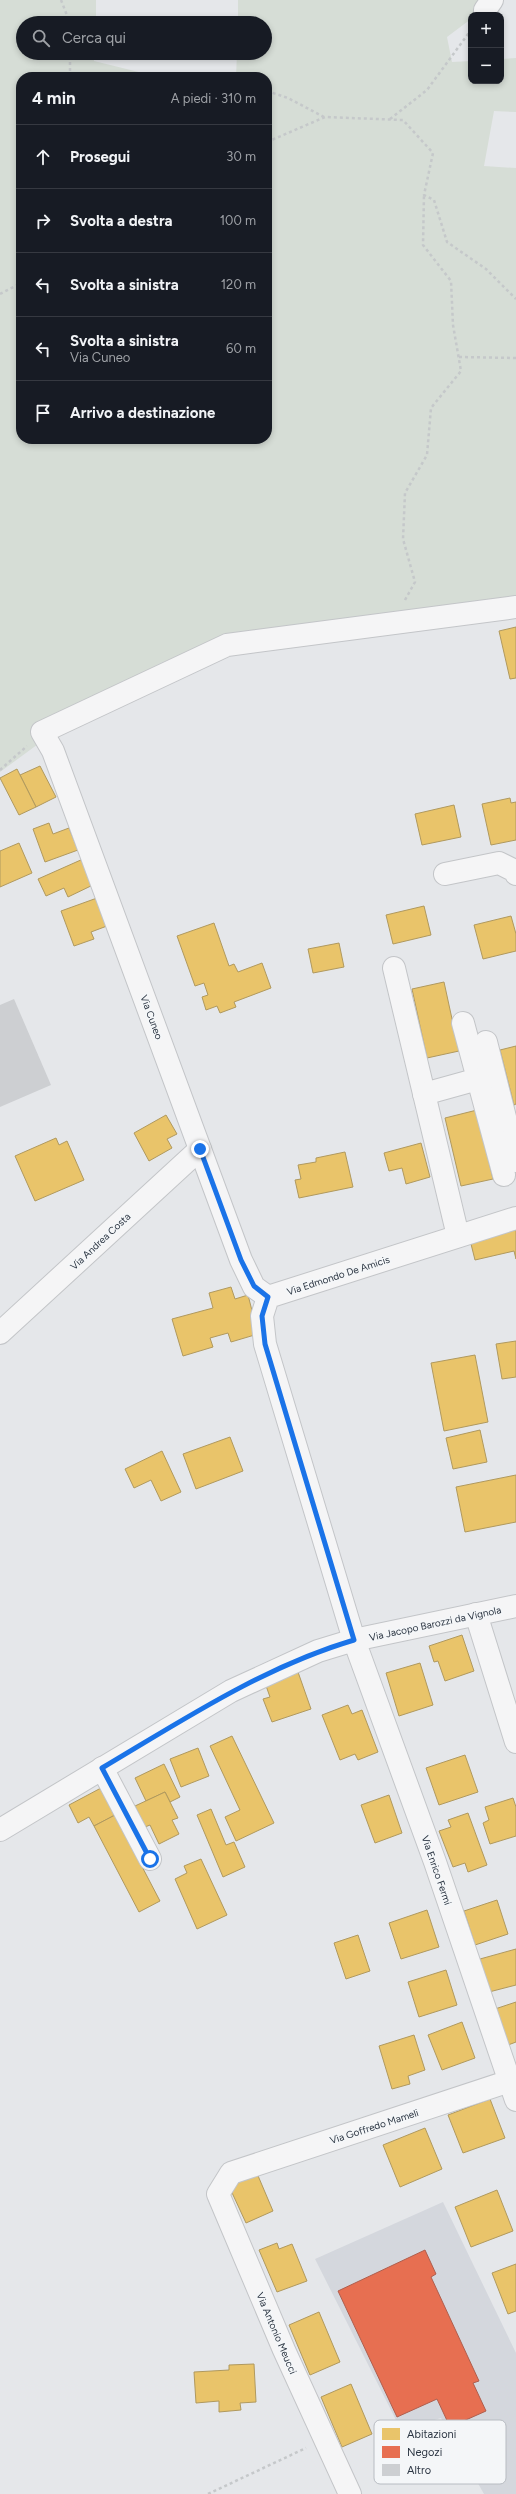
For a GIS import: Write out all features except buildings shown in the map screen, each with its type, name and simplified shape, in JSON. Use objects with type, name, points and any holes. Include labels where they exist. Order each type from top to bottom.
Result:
[{"type":"street","points":[[42,732],[227,644],[516,607]]},
{"type":"street","name":"Via Cuneo","points":[[42,732],[53,751],[241,1260],[254,1286],[268,1297]]},
{"type":"street","points":[[445,874],[499,863],[515,871],[516,874]]},
{"type":"street","points":[[394,968],[458,1236]]},
{"type":"street","points":[[464,1023],[478,1079],[510,1168]]},
{"type":"street","points":[[486,1042],[510,1168]]},
{"type":"street","points":[[424,1094],[478,1079]]},
{"type":"street","name":"Via Andrea Costa","points":[[0,1333],[200,1149]]},
{"type":"street","name":"Via Edmondo De Amicis","points":[[268,1297],[516,1218]]},
{"type":"street","points":[[0,1830],[231,1691],[318,1651],[354,1640],[265,1344],[262,1316],[268,1297]]},
{"type":"street","name":"Via Jacopo Barozzi da Vignola","points":[[354,1640],[516,1606]]},
{"type":"street","points":[[476,1614],[516,1742]]},
{"type":"street","name":"Via Enrico Fermi","points":[[354,1640],[435,1862],[514,2087]]},
{"type":"street","points":[[102,1768],[150,1859]]},
{"type":"street","name":"Via Goffredo Mameli","points":[[231,2173],[514,2087]]},
{"type":"street","name":"Via Antonio Meucci","points":[[231,2173],[218,2194],[284,2350],[350,2494]]},
{"type":"path","points":[[61,0],[67,16]]},
{"type":"path","points":[[390,120],[427,90],[468,34]]},
{"type":"path","points":[[70,60],[70,72]]},
{"type":"path","points":[[272,93],[288,98],[325,117],[403,120],[433,153],[424,196],[423,245],[451,281],[453,325],[461,370],[431,408],[427,455],[406,493],[403,539],[415,582],[393,623]]},
{"type":"path","points":[[272,140],[325,117]]},
{"type":"path","points":[[424,196],[434,200],[447,242],[486,269],[516,299]]},
{"type":"path","points":[[0,294],[16,286]]},
{"type":"path","points":[[459,357],[516,358]]},
{"type":"path","points":[[0,770],[42,732]]},
{"type":"path","points":[[208,2494],[325,2439]]},
{"type":"shaded area","points":[[0,0],[96,0],[96,16],[16,16],[16,60],[94,60],[139,72],[16,72],[16,444],[272,444],[272,72],[236,72],[237,60],[272,60],[272,16],[238,16],[238,0],[496,0],[480,12],[468,12],[468,21],[447,37],[452,62],[468,61],[468,84],[504,84],[504,59],[516,58],[516,112],[494,111],[484,166],[516,168],[516,600],[340,622],[237,632],[161,663],[116,687],[0,772]]},
{"type":"shaded area","points":[[443,2202],[516,2353],[516,2494],[484,2494],[478,2484],[506,2484],[506,2420],[442,2420],[441,2418],[434,2420],[396,2420],[315,2259]]},
{"type":"route","points":[[150,1859],[102,1768],[231,1691],[318,1651],[354,1640],[265,1344],[262,1316],[268,1297],[254,1286],[241,1260],[200,1149]]}]
